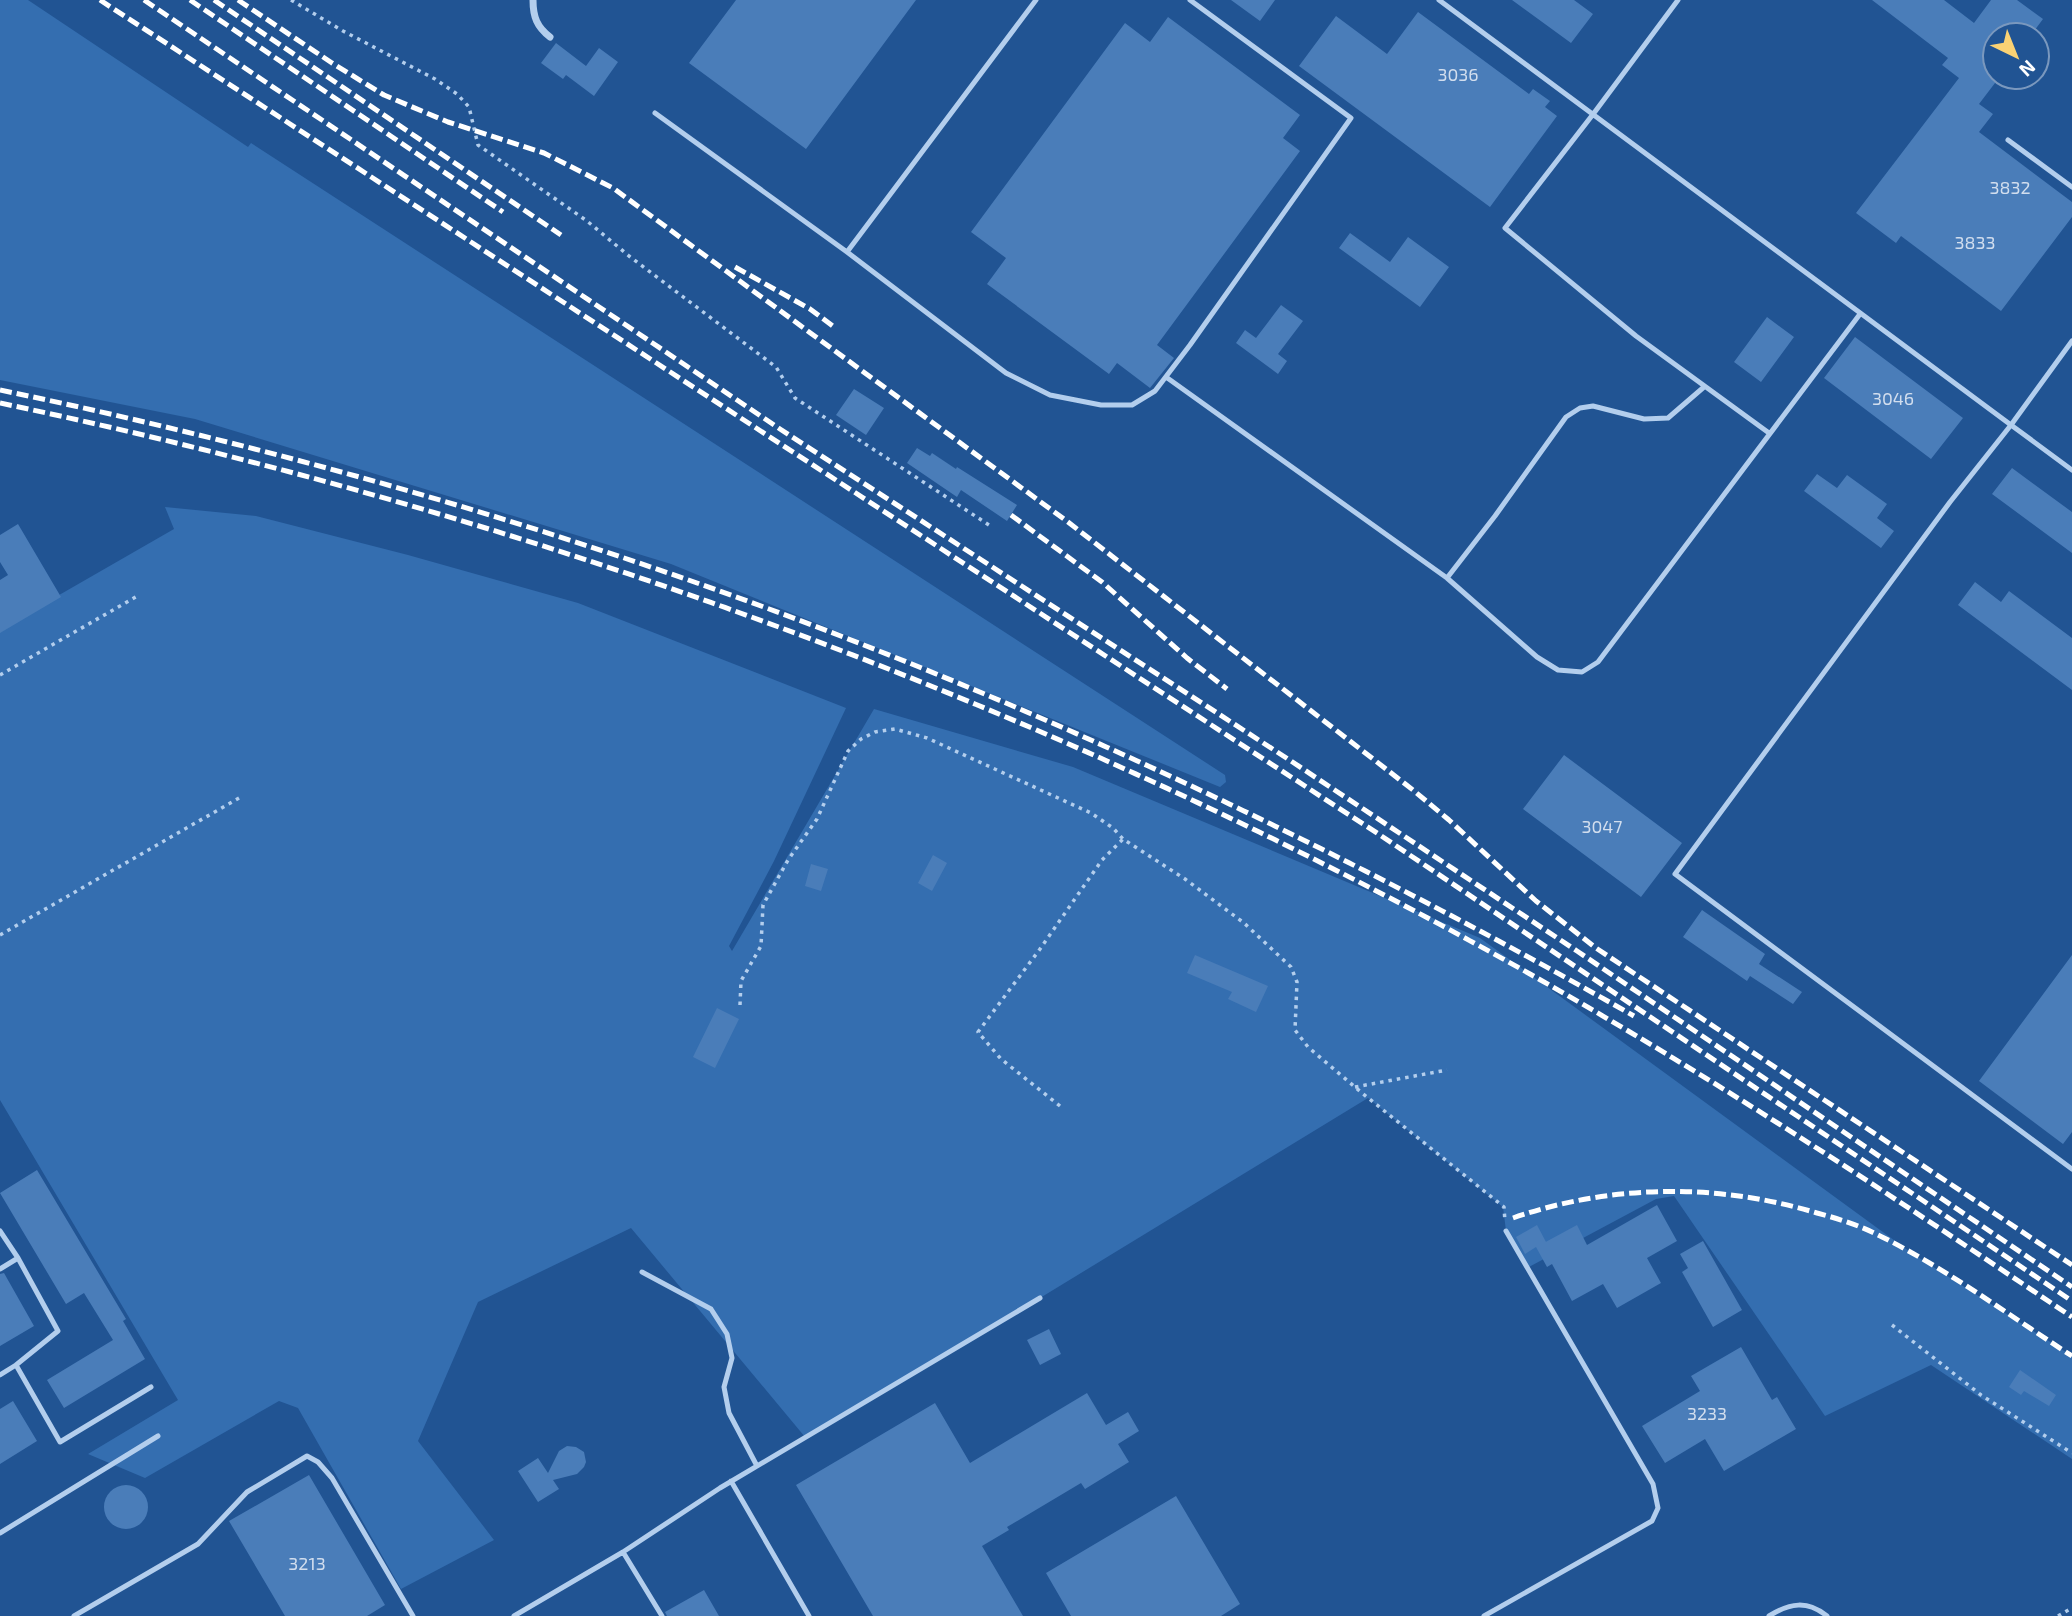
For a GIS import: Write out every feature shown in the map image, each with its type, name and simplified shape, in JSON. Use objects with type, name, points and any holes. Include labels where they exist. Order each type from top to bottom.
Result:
[{"type":"street","points":[[533,0],[533,13],[541,30],[550,37]]},
{"type":"lane","points":[[847,252],[1036,0]]},
{"type":"lane","points":[[655,113],[847,252],[1006,373],[1050,395],[1101,405],[1132,405],[1156,391],[1351,118],[1190,0]]},
{"type":"lane","points":[[1439,0],[2072,470]]},
{"type":"lane","points":[[1678,0],[1505,228],[1625,327],[1769,433]]},
{"type":"lane","points":[[2008,140],[2072,187]]},
{"type":"lane","points":[[1166,377],[1447,578],[1537,657],[1558,670],[1583,672],[1598,662],[1860,314]]},
{"type":"lane","points":[[2072,341],[1675,874],[2072,1169]]},
{"type":"lane","points":[[1447,578],[1566,417],[1580,408],[1593,406],[1644,419],[1668,418],[1704,387]]},
{"type":"lane","points":[[0,1231],[58,1331],[0,1375]]},
{"type":"lane","points":[[1485,1616],[1652,1521],[1658,1508],[1653,1484],[1506,1231]]},
{"type":"lane","points":[[0,1269],[18,1258]]},
{"type":"lane","points":[[642,1272],[711,1309],[727,1334],[732,1358],[724,1387],[729,1413],[757,1466]]},
{"type":"lane","points":[[514,1616],[623,1552],[731,1481],[1040,1298]]},
{"type":"lane","points":[[16,1365],[60,1442],[151,1387]]},
{"type":"lane","points":[[0,1533],[159,1436]]},
{"type":"lane","points":[[74,1616],[198,1544],[247,1492],[307,1456],[318,1462],[332,1478],[413,1616]]},
{"type":"lane","points":[[731,1481],[809,1616]]},
{"type":"lane","points":[[623,1552],[662,1616]]},
{"type":"lane","points":[[1769,1616],[1780,1609],[1802,1604],[1818,1608],[1827,1616]]},
{"type":"path","points":[[291,0],[342,31],[435,79],[457,94],[469,107],[478,145],[587,221],[776,368],[796,398],[989,525]]},
{"type":"path","points":[[0,675],[139,595]]},
{"type":"path","points":[[740,1005],[741,981],[761,946],[763,905],[788,860],[817,820],[848,751],[861,739],[875,732],[895,729],[927,738],[1091,813],[1113,828],[1123,839],[1185,879],[1244,923],[1291,967],[1297,982],[1295,1030],[1308,1047],[1504,1207],[1506,1231]]},
{"type":"path","points":[[0,935],[239,798]]},
{"type":"path","points":[[1060,1106],[1000,1059],[978,1032],[1102,860],[1123,839]]},
{"type":"path","points":[[1355,1087],[1447,1070]]},
{"type":"path","points":[[1892,1325],[1980,1395],[2072,1453]]},
{"type":"path","points":[[2058,1616],[2072,1608]]},
{"type":"shaded area","points":[[0,0],[28,0],[248,147],[251,143],[1225,775],[1226,782],[1220,787],[671,564],[195,419],[0,380]]},
{"type":"shaded area","points":[[165,507],[256,516],[578,603],[846,708],[774,861],[729,946],[732,951],[874,709],[1073,767],[1480,938],[1913,1254],[2072,1356],[2072,1459],[1931,1365],[1825,1416],[1674,1196],[1656,1199],[1527,1268],[1506,1231],[1503,1207],[1368,1098],[1040,1298],[805,1437],[631,1228],[478,1302],[418,1441],[494,1540],[401,1589],[298,1408],[279,1401],[145,1478],[88,1454],[178,1400],[0,1100],[0,629],[174,529]]},
{"type":"building","points":[[736,0],[916,0],[806,149],[689,63]]},
{"type":"building","points":[[1231,0],[1275,0],[1260,21]]},
{"type":"building","points":[[1512,0],[1574,0],[1593,14],[1571,43]]},
{"type":"building","points":[[1872,0],[1944,0],[1974,23],[1991,0],[2017,0],[2043,19],[1981,21],[1981,91],[1989,91],[1979,104],[1993,114],[1979,132],[2072,202],[2072,217],[2001,311],[1901,236],[1896,243],[1856,213],[1959,78],[1942,65],[1948,58]]},
{"type":"building","points":[[1418,12],[1529,94],[1533,89],[1550,101],[1545,107],[1557,116],[1490,207],[1299,66],[1336,16],[1387,54]]},
{"type":"building","points":[[1168,17],[1300,115],[1283,138],[1300,151],[1157,345],[1174,358],[1150,388],[1117,363],[1109,374],[987,284],[1006,258],[971,232],[1125,23],[1150,42]]},
{"type":"building","points":[[556,43],[586,66],[599,48],[618,62],[594,96],[566,75],[563,79],[541,63]]},
{"type":"building","points":[[1350,233],[1390,262],[1408,237],[1449,267],[1420,307],[1339,248]]},
{"type":"building","points":[[1281,305],[1303,321],[1278,354],[1287,361],[1278,374],[1236,343],[1245,330],[1256,338]]},
{"type":"building","points":[[1767,317],[1794,337],[1761,382],[1734,362]]},
{"type":"building","points":[[1855,337],[1963,418],[1931,459],[1824,378]]},
{"type":"building","points":[[854,389],[884,408],[866,435],[836,415]]},
{"type":"building","points":[[917,448],[930,456],[932,453],[956,469],[957,467],[1017,505],[1007,521],[961,490],[957,497],[907,463]]},
{"type":"building","points":[[2012,468],[2072,512],[2072,553],[1992,494]]},
{"type":"building","points":[[1817,474],[1837,488],[1847,475],[1887,504],[1877,518],[1894,531],[1881,548],[1804,491]]},
{"type":"building","points":[[18,524],[61,597],[0,633],[0,580],[8,575],[0,562],[0,535]]},
{"type":"building","points":[[1975,582],[2001,602],[2009,591],[2072,638],[2072,690],[1958,605]]},
{"type":"building","points":[[1564,755],[1682,843],[1641,897],[1523,809]]},
{"type":"building","points":[[933,855],[947,863],[932,891],[918,883]]},
{"type":"building","points":[[811,864],[828,869],[821,891],[805,886]]},
{"type":"building","points":[[1702,910],[1765,954],[1759,964],[1802,992],[1793,1004],[1750,976],[1747,981],[1683,937]]},
{"type":"building","points":[[1195,955],[1268,986],[1256,1012],[1228,999],[1232,992],[1187,973]]},
{"type":"building","points":[[2072,955],[2072,1132],[2063,1144],[1979,1081]]},
{"type":"building","points":[[717,1008],[739,1019],[715,1068],[693,1057]]},
{"type":"building","points":[[37,1170],[126,1319],[123,1321],[145,1359],[64,1408],[47,1380],[113,1340],[84,1293],[66,1304],[0,1193]]},
{"type":"building","points":[[1657,1205],[1677,1241],[1647,1258],[1661,1283],[1617,1308],[1603,1284],[1572,1301],[1552,1264],[1547,1267],[1536,1247],[1525,1254],[1516,1237],[1537,1225],[1546,1242],[1577,1225],[1587,1245]]},
{"type":"building","points":[[1703,1241],[1742,1310],[1713,1327],[1682,1272],[1688,1268],[1680,1254]]},
{"type":"building","points":[[4,1273],[34,1326],[0,1346],[0,1274]]},
{"type":"building","points":[[1049,1329],[1061,1354],[1040,1365],[1027,1340]]},
{"type":"building","points":[[1741,1347],[1772,1400],[1777,1397],[1796,1429],[1724,1471],[1705,1439],[1665,1463],[1642,1426],[1700,1391],[1691,1376]]},
{"type":"building","points":[[2020,1370],[2056,1395],[2049,1406],[2024,1391],[2021,1395],[2009,1387]]},
{"type":"building","points":[[1087,1393],[1106,1425],[1128,1412],[1139,1431],[1118,1444],[1129,1462],[1085,1489],[1081,1483],[1007,1527],[1009,1530],[982,1546],[1023,1616],[873,1616],[796,1485],[935,1403],[970,1463]]},
{"type":"building","points":[[13,1401],[37,1441],[0,1464],[0,1409]]},
{"type":"building","points":[[567,1446],[584,1452],[584,1467],[577,1474],[553,1480],[559,1489],[538,1502],[518,1471],[538,1458],[548,1473],[559,1451]]},
{"type":"building","points":[[309,1475],[385,1605],[367,1616],[285,1616],[229,1521]]},
{"type":"building","points":[[126,1485],[142,1491],[148,1507],[142,1523],[126,1529],[110,1523],[104,1507],[110,1491]]},
{"type":"building","points":[[1176,1496],[1240,1604],[1221,1616],[1071,1616],[1046,1573]]},
{"type":"building","points":[[704,1590],[719,1616],[667,1616],[665,1612]]},
{"type":"railway","points":[[100,0],[1380,835],[2072,1301]]},
{"type":"railway","points":[[144,0],[780,429],[1291,761],[1577,951],[2072,1287]]},
{"type":"railway","points":[[190,0],[503,212]]},
{"type":"railway","points":[[214,0],[561,235]]},
{"type":"railway","points":[[238,0],[384,95],[448,122],[544,153],[613,188],[1068,522],[1413,790],[1536,901],[1596,948],[2072,1265]]},
{"type":"railway","points":[[735,267],[810,309],[834,327]]},
{"type":"railway","points":[[0,390],[198,435],[394,487],[589,546],[780,613],[1000,700],[1215,797],[1427,903],[1634,1016]]},
{"type":"railway","points":[[0,403],[200,449],[397,502],[593,562],[787,630],[978,705],[1165,787],[1349,877],[1599,1014],[1804,1140],[2072,1317]]},
{"type":"railway","points":[[1011,515],[1102,582],[1187,658],[1227,689]]},
{"type":"railway","points":[[1513,1218],[1550,1207],[1626,1194],[1703,1192],[1780,1203],[1852,1224],[1898,1245],[1949,1275],[2072,1356]]}]
